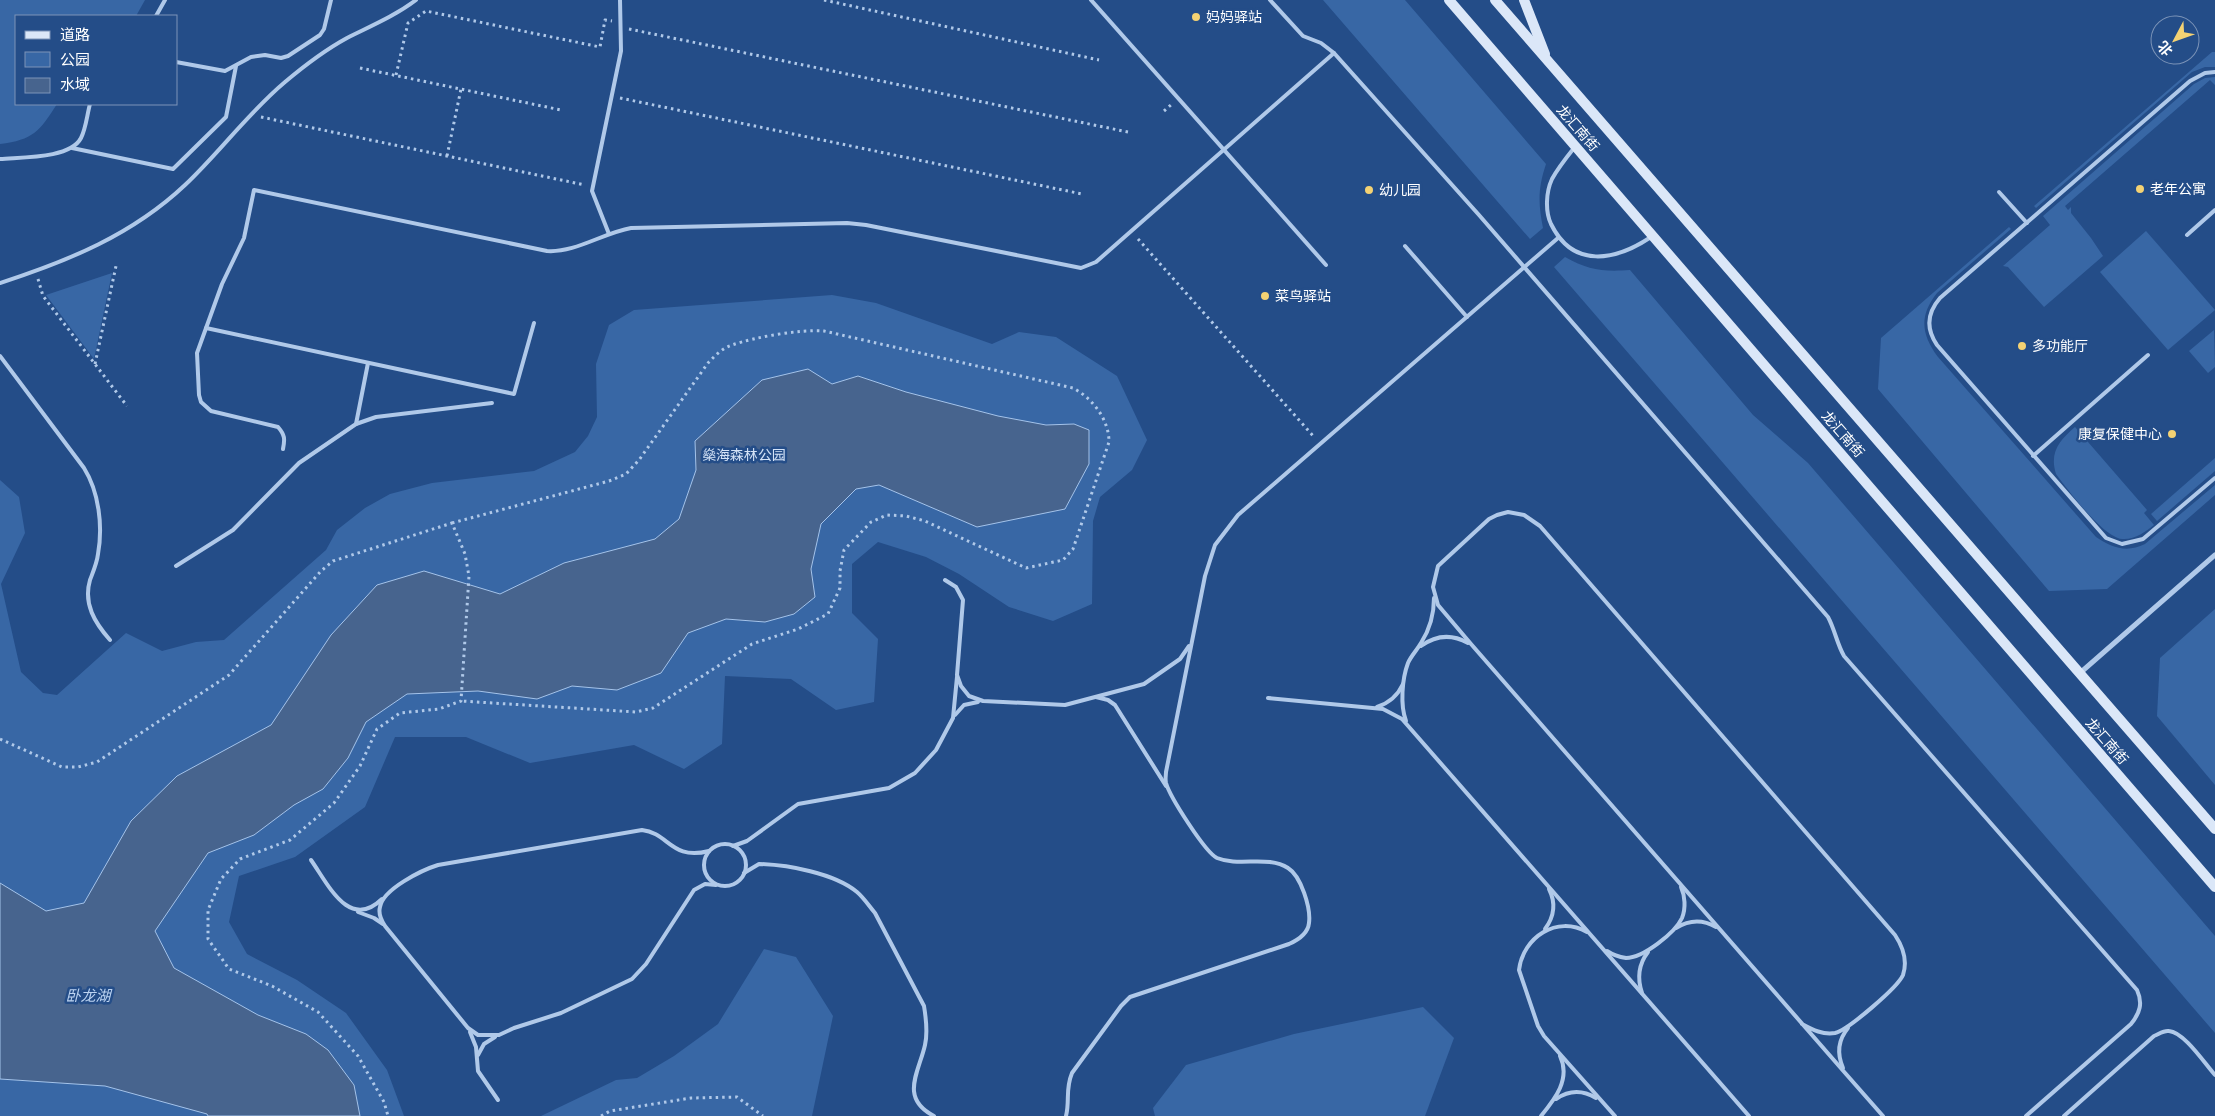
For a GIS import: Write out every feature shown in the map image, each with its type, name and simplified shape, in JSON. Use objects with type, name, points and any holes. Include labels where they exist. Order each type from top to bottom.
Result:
[{"type":"main road","name":"龙汇南街","points":[[1449,0],[2215,887]]},
{"type":"main road","name":"龙汇南街","points":[[1496,0],[2215,829]]},
{"type":"main road","points":[[1524,0],[1547,60]]},
{"type":"street","points":[[2080,673],[2215,555]]},
{"type":"lane","points":[[157,15],[165,0]]},
{"type":"lane","points":[[178,62],[225,71],[251,57],[281,58],[296,52],[324,29],[331,0]]},
{"type":"lane","points":[[0,283],[35,272],[89,250],[117,236],[147,216],[186,184],[250,115],[286,82],[316,58],[345,39],[390,17],[416,0]]},
{"type":"lane","points":[[609,234],[593,187],[621,51],[620,0]]},
{"type":"lane","points":[[1091,0],[1326,265]]},
{"type":"lane","points":[[1270,0],[1303,36],[1321,43],[1334,53],[1524,267],[1828,617],[1833,627],[1836,641],[1844,656],[2137,990],[2140,1004],[2136,1017],[2131,1024],[2026,1116]]},
{"type":"lane","points":[[283,449],[285,439],[283,432],[278,427],[218,413],[206,407],[201,402],[199,395],[197,359],[222,284],[244,238],[254,190],[547,251],[558,252],[631,228],[858,223],[1081,268],[1096,262],[1334,53]]},
{"type":"lane","points":[[72,148],[173,169],[226,117],[236,66]]},
{"type":"lane","points":[[2215,72],[2205,73],[2190,80],[1940,298],[1931,310],[1929,328],[1936,346],[2100,532],[2113,542],[2122,544],[2136,542],[2150,535],[2215,478]]},
{"type":"lane","points":[[0,159],[60,153],[72,148],[78,143],[84,131],[90,105]]},
{"type":"lane","points":[[1576,147],[1551,181],[1547,201],[1548,218],[1558,238],[1575,252],[1595,257],[1616,255],[1652,235]]},
{"type":"lane","points":[[2000,192],[2027,222]]},
{"type":"lane","points":[[2187,235],[2215,210]]},
{"type":"lane","points":[[1171,794],[1166,782],[1166,772],[1204,576],[1215,545],[1238,515],[1558,238]]},
{"type":"lane","points":[[1405,246],[1467,317]]},
{"type":"lane","points":[[206,328],[514,394],[534,322]]},
{"type":"lane","points":[[2033,456],[2148,355]]},
{"type":"lane","points":[[0,356],[84,468],[94,486],[98,514],[99,552],[90,582],[88,600],[94,620],[110,640]]},
{"type":"lane","points":[[356,424],[368,363]]},
{"type":"lane","points":[[176,566],[233,530],[299,463],[356,424],[376,417],[492,403]]},
{"type":"lane","points":[[1846,1074],[1840,1057],[1842,1038],[1850,1026],[1898,983],[1903,975],[1905,954],[1896,934],[1540,526],[1524,515],[1508,512],[1489,520],[1438,566],[1433,587],[1435,596],[1445,614],[1802,1024],[1846,1074],[1883,1116]]},
{"type":"lane","points":[[945,580],[956,587],[962,600],[954,718]]},
{"type":"lane","points":[[1408,724],[1403,707],[1405,680],[1409,662],[1427,634],[1435,596]]},
{"type":"lane","points":[[1417,649],[1432,640],[1447,636],[1471,644]]},
{"type":"lane","points":[[733,846],[747,842],[792,808],[804,802],[879,790],[908,779],[930,758],[959,710],[968,703],[983,701],[1059,705],[1094,697],[1149,682],[1180,658],[1191,644]]},
{"type":"lane","points":[[957,675],[961,686],[968,696],[983,701]]},
{"type":"lane","points":[[1373,708],[1390,701],[1400,691],[1405,680]]},
{"type":"lane","points":[[1066,1116],[1068,1085],[1072,1073],[1121,1006],[1130,997],[1289,944],[1304,933],[1309,924],[1309,913],[1300,881],[1296,874],[1282,864],[1217,858],[1204,846],[1114,705],[1108,700],[1094,697]]},
{"type":"lane","points":[[1268,698],[1383,708],[1397,714],[1408,724],[1749,1116]]},
{"type":"lane","points":[[351,909],[360,911],[370,909],[387,894],[421,871],[438,865],[642,830],[656,834],[680,851],[701,853],[709,851],[720,844],[733,846],[739,849],[746,860],[744,873]]},
{"type":"lane","points":[[709,851],[705,856],[704,870],[710,881],[716,885]]},
{"type":"lane","points":[[311,860],[339,899],[351,909],[374,918],[385,926]]},
{"type":"lane","points":[[477,1060],[478,1053],[484,1044],[498,1035],[561,1013],[632,979],[646,964],[694,890],[705,884],[730,886],[736,883],[744,873],[759,864],[815,873],[846,884],[875,913],[924,1006],[926,1044],[915,1078],[914,1092],[922,1107],[934,1116]]},
{"type":"lane","points":[[1674,929],[1682,917],[1684,909],[1684,892],[1679,882]]},
{"type":"lane","points":[[1547,885],[1554,908],[1551,920],[1544,931],[1528,946],[1520,962],[1520,970],[1538,1026],[1556,1050],[1614,1116]]},
{"type":"lane","points":[[387,894],[380,908],[380,915],[385,926],[468,1028],[474,1040],[478,1071],[498,1100]]},
{"type":"lane","points":[[1643,995],[1639,980],[1640,967],[1651,949],[1674,929],[1682,924],[1696,921],[1710,924],[1720,930]]},
{"type":"lane","points":[[1544,931],[1557,926],[1570,925],[1591,935]]},
{"type":"lane","points":[[1604,950],[1626,958],[1651,949]]},
{"type":"lane","points":[[1802,1024],[1822,1033],[1836,1033],[1850,1026]]},
{"type":"lane","points":[[468,1028],[478,1035],[498,1035]]},
{"type":"lane","points":[[2064,1116],[2154,1036],[2164,1031],[2171,1031],[2182,1036],[2215,1076]]},
{"type":"lane","points":[[1541,1116],[1562,1087],[1561,1059],[1556,1050]]},
{"type":"lane","points":[[1553,1101],[1566,1094],[1576,1092],[1589,1094],[1600,1101]]},
{"type":"path","points":[[824,0],[1099,60]]},
{"type":"path","points":[[396,75],[408,23],[426,11],[600,47],[605,20],[620,25],[1128,132]]},
{"type":"path","points":[[360,68],[561,110]]},
{"type":"path","points":[[447,156],[461,89]]},
{"type":"path","points":[[611,96],[1082,194]]},
{"type":"path","points":[[250,115],[593,187]]},
{"type":"path","points":[[1131,231],[1320,444]]},
{"type":"path","points":[[95,365],[116,266]]},
{"type":"path","points":[[35,272],[43,296],[127,406]]},
{"type":"path","points":[[0,739],[62,767],[78,767],[97,762],[229,675],[333,561],[452,523],[609,481],[626,474],[639,460],[708,363],[720,351],[732,345],[808,330],[824,331],[1072,388],[1083,394],[1105,420],[1109,429],[1109,442],[1073,549],[1063,560],[1026,568],[925,521],[906,516],[887,515],[871,522],[844,550],[840,571],[840,588],[828,614],[798,629],[752,644],[653,708],[636,712],[461,701],[439,709],[400,714],[377,729],[360,766],[334,803],[290,840],[240,859],[221,879],[208,910],[208,939],[228,969],[272,986],[318,1012],[358,1056],[384,1102],[388,1116]]},
{"type":"path","points":[[452,523],[465,554],[469,576],[461,701]]},
{"type":"path","points":[[601,1116],[610,1111],[691,1098],[737,1097],[763,1116]]},
{"type":"green space","points":[[0,0],[145,0],[137,15],[15,15],[15,105],[56,105],[46,121],[34,133],[20,140],[0,144]]},
{"type":"green space","points":[[1323,0],[1405,0],[1546,164],[1541,181],[1540,196],[1543,228],[1530,239]]},
{"type":"green space","points":[[2212,52],[2215,52],[2215,67],[2205,67],[2192,72],[2036,208],[2034,206],[2197,65],[2200,65],[2200,62]]},
{"type":"green space","points":[[2215,77],[2215,85],[2210,80],[2065,206],[2068,210],[2071,207],[2071,213],[2103,256],[2044,307],[2008,267],[2003,266],[2050,225],[2043,216],[2194,84],[2205,78]]},
{"type":"green space","points":[[2009,227],[2011,229],[1937,293],[1931,301],[1925,317],[1925,333],[1938,357],[2096,537],[2108,544],[2126,549],[2145,544],[2215,485],[2215,495],[2107,589],[2049,591],[1878,389],[1881,338]]},
{"type":"green space","points":[[2146,231],[2215,310],[2168,350],[2100,272]]},
{"type":"green space","points":[[1565,257],[1581,265],[1596,269],[1612,271],[1630,270],[1753,415],[1808,463],[2215,936],[2215,1033],[1554,267]]},
{"type":"green space","points":[[112,273],[94,359],[46,295]]},
{"type":"green space","name":"燊海森林公园","points":[[832,295],[876,303],[992,344],[1019,332],[1056,337],[1117,376],[1147,440],[1132,470],[1100,497],[1093,521],[1092,604],[1053,621],[1009,607],[959,574],[926,557],[878,542],[852,564],[852,613],[878,639],[874,702],[836,710],[791,679],[725,676],[722,744],[684,769],[634,745],[530,763],[466,737],[395,737],[365,807],[295,857],[239,876],[229,922],[247,954],[297,980],[346,1013],[387,1070],[404,1116],[0,1116],[0,480],[19,497],[25,533],[1,584],[21,672],[43,693],[57,695],[126,633],[162,651],[196,642],[224,640],[326,550],[337,530],[365,508],[390,494],[432,483],[534,471],[575,452],[588,436],[597,417],[596,364],[609,325],[634,310]]},
{"type":"green space","points":[[2214,330],[2215,367],[2208,373],[2189,351]]},
{"type":"green space","points":[[2075,427],[2147,510],[2144,513],[2154,525],[2143,533],[2135,537],[2122,539],[2105,530],[2086,512],[2056,474],[2054,459],[2057,447]]},
{"type":"green space","points":[[2215,458],[2215,471],[2157,521],[2151,514]]},
{"type":"green space","points":[[2215,609],[2215,785],[2157,716],[2160,658]]},
{"type":"green space","points":[[764,949],[796,957],[833,1016],[812,1116],[541,1116],[616,1080],[637,1078],[674,1056],[718,1024]]},
{"type":"green space","points":[[1423,1007],[1454,1038],[1425,1116],[1155,1116],[1153,1108],[1186,1065],[1294,1034]]},
{"type":"water","name":"卧龙湖","points":[[808,369],[832,384],[858,376],[906,392],[998,416],[1046,425],[1074,424],[1089,430],[1089,464],[1065,509],[977,527],[879,485],[856,489],[821,524],[811,569],[815,597],[794,614],[765,622],[726,619],[688,633],[661,673],[617,690],[572,686],[537,699],[478,691],[407,694],[366,722],[348,758],[323,789],[294,805],[254,835],[208,853],[155,931],[174,968],[258,1015],[306,1034],[328,1050],[354,1085],[360,1116],[208,1116],[207,1114],[105,1086],[0,1079],[0,883],[46,911],[84,903],[131,821],[177,776],[271,725],[331,635],[377,585],[424,571],[500,594],[564,563],[655,539],[679,519],[696,470],[695,441],[762,380]]},
{"type":"place","name":"妈妈驿站","points":[[1196,17]]},
{"type":"place","name":"老年公寓","points":[[2140,189]]},
{"type":"place","name":"幼儿园","points":[[1369,190]]},
{"type":"place","name":"菜鸟驿站","points":[[1265,296]]},
{"type":"place","name":"多功能厅","points":[[2022,346]]},
{"type":"place","name":"康复保健中心","points":[[2172,434]]}]
